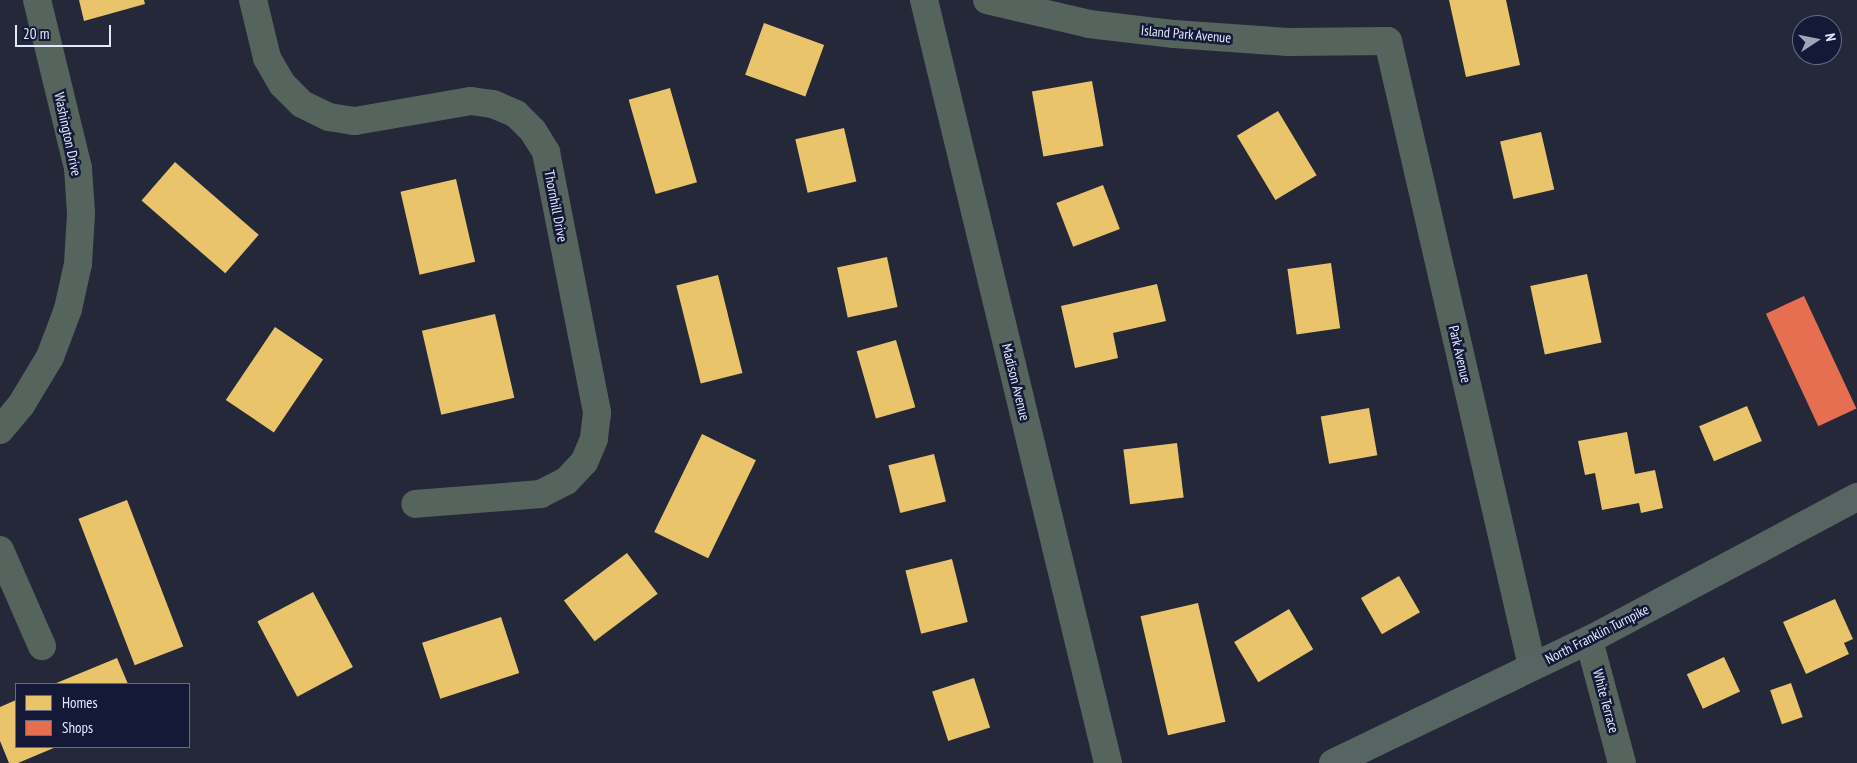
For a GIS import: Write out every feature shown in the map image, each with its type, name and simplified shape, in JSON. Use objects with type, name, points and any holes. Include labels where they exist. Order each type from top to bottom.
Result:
[{"type":"main road","name":"North Franklin Turnpike","points":[[1333,763],[1532,666],[1590,640],[1857,498]]},
{"type":"street","name":"Washington Drive","points":[[0,430],[21,405],[50,357],[68,309],[78,264],[81,213],[78,168],[37,0]]},
{"type":"street","name":"Thornhill Drive","points":[[254,0],[267,58],[282,84],[302,104],[329,117],[355,121],[471,101],[493,104],[516,114],[533,131],[546,152],[597,413],[594,439],[584,462],[566,481],[541,494],[415,504]]},
{"type":"street","name":"Madison Avenue","points":[[924,0],[1108,763]]},
{"type":"street","name":"Island Park Avenue","points":[[987,0],[1089,24],[1174,34],[1288,42],[1388,41]]},
{"type":"street","name":"Park Avenue","points":[[1388,41],[1532,666]]},
{"type":"street","points":[[0,550],[42,646]]},
{"type":"street","name":"White Terrace","points":[[1590,640],[1622,763]]},
{"type":"building: Homes","points":[[79,0],[144,0],[145,4],[84,21]]},
{"type":"building: Homes","points":[[1449,0],[1506,0],[1520,65],[1466,77]]},
{"type":"building: Homes","points":[[764,23],[824,45],[805,97],[745,75]]},
{"type":"building: Homes","points":[[1092,81],[1103,146],[1043,157],[1032,92]]},
{"type":"building: Homes","points":[[670,88],[697,182],[656,194],[629,100]]},
{"type":"building: Homes","points":[[1278,111],[1317,175],[1275,200],[1237,136]]},
{"type":"building: Homes","points":[[844,128],[856,182],[808,193],[795,139]]},
{"type":"building: Homes","points":[[1541,132],[1554,189],[1513,199],[1500,141]]},
{"type":"building: Homes","points":[[175,162],[259,235],[225,273],[142,200]]},
{"type":"building: Homes","points":[[456,179],[475,262],[420,275],[400,192]]},
{"type":"building: Homes","points":[[1103,185],[1120,229],[1073,247],[1056,203]]},
{"type":"building: Homes","points":[[887,257],[898,307],[848,317],[837,268]]},
{"type":"building: Homes","points":[[1331,263],[1340,328],[1297,334],[1287,269]]},
{"type":"building: Homes","points":[[1587,274],[1602,342],[1545,355],[1530,286]]},
{"type":"building: Homes","points":[[718,275],[742,373],[701,383],[676,285]]},
{"type":"building: Homes","points":[[1157,284],[1166,321],[1113,333],[1118,358],[1075,368],[1061,306]]},
{"type":"building: Homes","points":[[495,314],[514,398],[441,415],[422,331]]},
{"type":"building: Homes","points":[[275,327],[323,359],[274,432],[226,400]]},
{"type":"building: Homes","points":[[896,340],[915,407],[876,419],[857,351]]},
{"type":"building: Homes","points":[[1747,406],[1762,441],[1714,461],[1699,426]]},
{"type":"building: Homes","points":[[1369,408],[1377,455],[1329,464],[1321,417]]},
{"type":"building: Homes","points":[[1627,432],[1635,474],[1655,470],[1663,508],[1641,513],[1639,503],[1602,510],[1595,473],[1585,475],[1578,441]]},
{"type":"building: Homes","points":[[702,434],[756,460],[708,558],[654,532]]},
{"type":"building: Homes","points":[[1177,443],[1184,498],[1130,504],[1123,450]]},
{"type":"building: Homes","points":[[934,454],[946,502],[900,513],[888,465]]},
{"type":"building: Homes","points":[[127,500],[183,647],[135,665],[78,519]]},
{"type":"building: Homes","points":[[627,553],[658,594],[595,641],[564,601]]},
{"type":"building: Homes","points":[[952,559],[968,622],[921,634],[905,571]]},
{"type":"building: Homes","points":[[1399,576],[1420,612],[1382,634],[1361,598]]},
{"type":"building: Homes","points":[[313,592],[353,667],[297,697],[257,622]]},
{"type":"building: Homes","points":[[1835,599],[1853,639],[1844,643],[1849,654],[1806,674],[1783,622]]},
{"type":"building: Homes","points":[[1198,603],[1225,722],[1168,735],[1141,616]]},
{"type":"building: Homes","points":[[1289,609],[1313,649],[1258,682],[1234,642]]},
{"type":"building: Homes","points":[[501,617],[519,673],[440,699],[422,643]]},
{"type":"building: Homes","points":[[1724,657],[1740,691],[1703,709],[1687,674]]},
{"type":"building: Homes","points":[[117,658],[128,683],[56,683]]},
{"type":"building: Homes","points":[[974,678],[990,727],[948,741],[932,692]]},
{"type":"building: Homes","points":[[1791,683],[1803,717],[1782,724],[1770,690]]},
{"type":"building: Homes","points":[[15,700],[15,748],[54,748],[18,763],[9,763],[0,741],[0,707]]},
{"type":"building: Shops","points":[[1804,296],[1856,408],[1818,426],[1766,314]]}]
